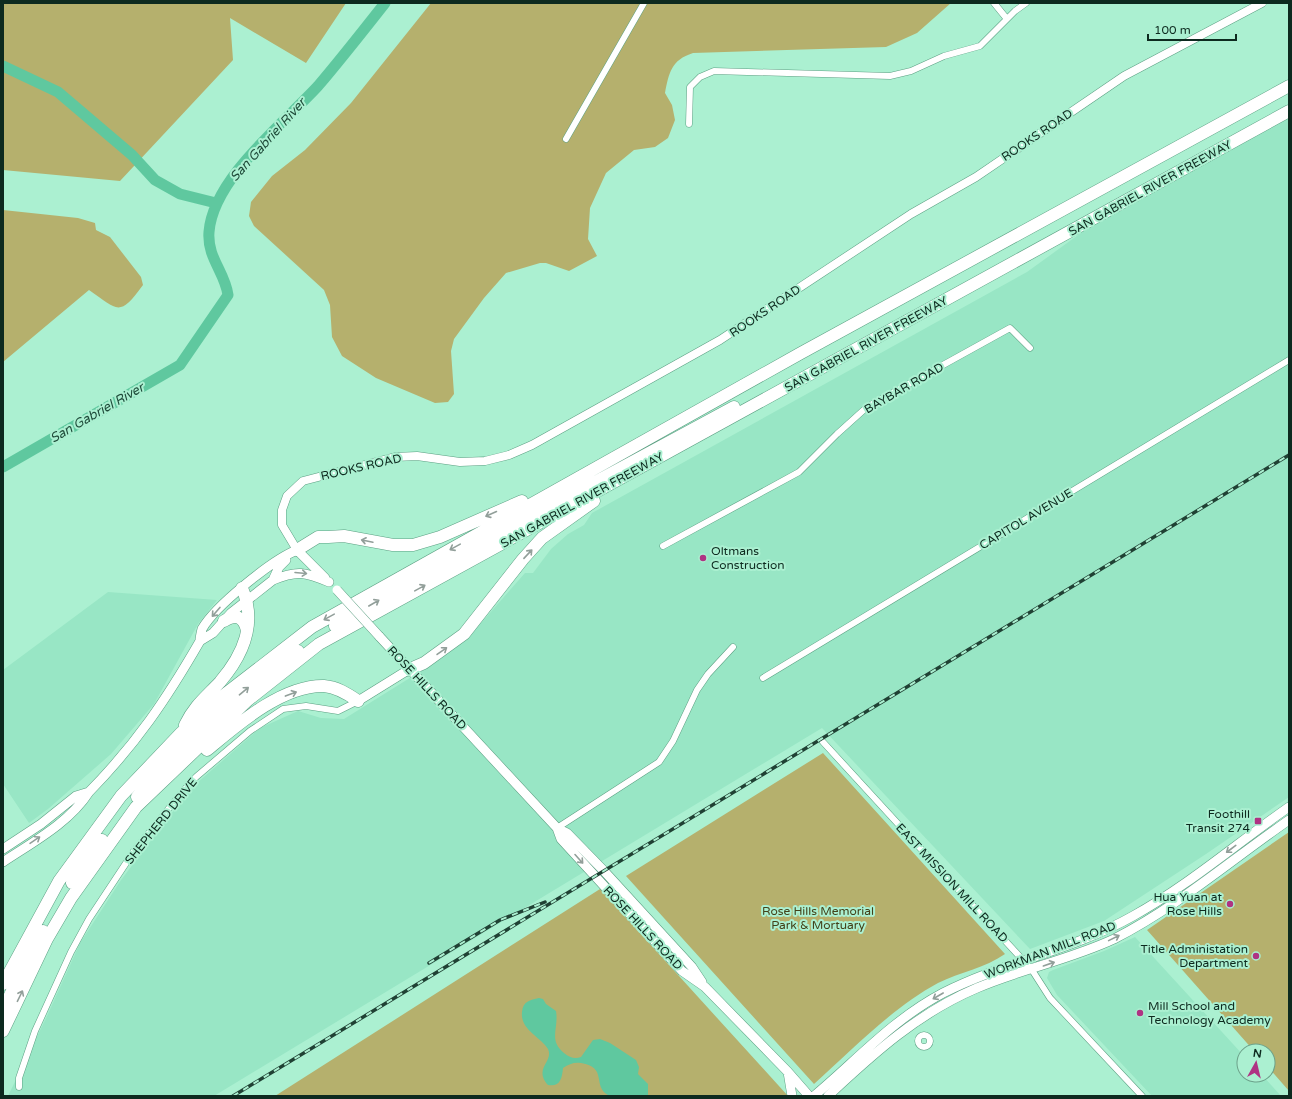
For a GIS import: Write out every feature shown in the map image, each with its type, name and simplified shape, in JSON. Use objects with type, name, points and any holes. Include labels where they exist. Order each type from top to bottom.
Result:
[{"type":"highway","name":"SAN GABRIEL RIVER FREEWAY","points":[[3,984],[59,881],[121,796],[180,733],[226,692],[312,627],[808,349],[1289,86]]},
{"type":"highway","points":[[501,520],[518,520],[804,359],[1289,95]]},
{"type":"highway","points":[[3,1010],[30,953],[56,908],[84,865],[130,806],[198,732],[246,690],[297,652],[329,630],[390,594],[1289,104]]},
{"type":"highway","name":"SAN GABRIEL RIVER FREEWAY","points":[[3,1031],[47,939],[67,905],[136,808],[248,700],[319,644],[1289,112]]},
{"type":"highway","points":[[408,670],[424,664],[464,634],[523,559],[542,538],[571,516],[661,456]]},
{"type":"highway","points":[[297,550],[318,538],[328,536],[344,536],[393,545],[413,545],[440,536],[591,471]]},
{"type":"highway","points":[[180,733],[193,710],[220,681],[237,659],[250,620],[247,600],[242,588]]},
{"type":"highway","points":[[224,621],[236,616],[241,617],[245,621],[247,630]]},
{"type":"highway","points":[[136,808],[220,739],[264,706],[283,696],[309,688],[324,686],[346,693],[358,701]]},
{"type":"highway","points":[[3,1002],[40,930],[61,894],[92,848],[153,772],[222,705],[226,692]]},
{"type":"main road","points":[[273,580],[278,567],[297,550]]},
{"type":"main road","points":[[3,862],[58,824],[82,802],[88,792],[115,765],[161,706],[200,641],[202,630],[228,599],[275,562],[297,550]]},
{"type":"main road","name":"ROSE HILLS ROAD","points":[[297,550],[337,590],[408,670],[557,828],[562,839],[682,971],[705,987],[788,1072],[808,1096]]},
{"type":"main road","points":[[200,641],[213,633],[247,600],[273,580],[290,573],[303,572],[329,582]]},
{"type":"main road","name":"SHEPHERD DRIVE","points":[[358,701],[408,670]]},
{"type":"main road","points":[[3,848],[40,824],[76,796],[88,792]]},
{"type":"main road","name":"WORKMAN MILL ROAD","points":[[814,1096],[861,1052],[943,994],[973,979],[1104,931],[1134,916],[1175,890],[1289,807]]},
{"type":"main road","name":"WORKMAN MILL ROAD","points":[[828,1096],[908,1020],[977,988],[1087,950],[1136,927],[1170,906],[1289,820]]},
{"type":"main road","points":[[1136,927],[1136,922],[1138,919],[1166,901],[1175,890]]},
{"type":"main road","points":[[788,1072],[792,1096]]},
{"type":"street","points":[[566,139],[644,3]]},
{"type":"street","points":[[994,3],[1007,19]]},
{"type":"street","points":[[689,124],[690,87],[700,77],[714,71],[890,76],[911,71],[944,56],[980,46],[1007,19],[1026,3]]},
{"type":"street","name":"ROOKS ROAD","points":[[297,550],[282,525],[282,510],[287,496],[295,486],[303,481],[395,457],[417,456],[460,462],[485,461],[509,455],[532,445],[720,340],[911,214],[976,177],[1124,76],[1262,3]]},
{"type":"street","name":"BAYBAR ROAD","points":[[663,546],[799,472],[837,434],[867,407],[1010,328],[1030,348]]},
{"type":"street","name":"CAPITOL AVENUE","points":[[763,678],[1289,360]]},
{"type":"street","points":[[557,828],[658,762],[673,741],[697,690],[708,674],[733,647]]},
{"type":"street","name":"SHEPHERD DRIVE","points":[[19,1087],[19,1078],[35,1031],[69,956],[89,919],[134,851],[184,790],[196,777],[250,731],[283,709],[306,706],[338,711],[358,701]]},
{"type":"street","name":"EAST MISSION MILL ROAD","points":[[823,742],[1032,970],[1050,998],[1142,1096]]},
{"type":"street","points":[[908,1020],[919,1034]]},
{"type":"shaded area","points":[[1289,108],[1289,797],[1104,921],[1030,949],[822,728],[214,1096],[8,1096],[47,1016],[80,943],[121,880],[190,789],[260,728],[298,711],[321,718],[344,719],[437,661],[482,622],[525,573],[533,573],[551,549],[568,534],[584,525],[592,513],[1027,272],[1114,209]]},
{"type":"shaded area","points":[[108,592],[217,600],[198,624],[154,704],[111,754],[48,809],[29,823],[3,784],[3,670]]},
{"type":"shaded area","name":"Mill School and Technology Academy","points":[[1135,937],[1236,1047],[1236,1083],[1269,1083],[1281,1096],[1152,1096],[1057,995],[1047,978],[1049,972],[1053,970],[1104,951]]},
{"type":"shaded area","points":[[539,998],[543,999],[546,1004],[556,1011],[557,1017],[555,1039],[559,1048],[564,1053],[570,1057],[579,1058],[593,1040],[600,1039],[610,1043],[636,1060],[639,1067],[638,1074],[648,1084],[648,1096],[622,1097],[608,1095],[603,1091],[594,1068],[581,1063],[567,1065],[563,1068],[560,1081],[555,1085],[548,1085],[544,1079],[543,1070],[549,1054],[548,1049],[524,1024],[522,1018],[525,1003]]},
{"type":"green space","points":[[3,3],[346,3],[306,63],[230,18],[233,60],[120,181],[3,170]]},
{"type":"green space","points":[[431,3],[951,3],[917,33],[886,47],[693,53],[680,59],[672,68],[665,93],[672,105],[675,120],[668,138],[655,147],[634,150],[606,173],[590,208],[588,239],[597,256],[569,271],[546,263],[540,263],[506,273],[484,298],[454,339],[451,351],[454,394],[448,402],[435,403],[376,378],[342,356],[332,337],[330,305],[324,290],[254,226],[249,216],[251,202],[272,176],[305,150],[351,103]]},
{"type":"green space","points":[[3,210],[78,218],[95,223],[96,230],[110,237],[141,277],[143,285],[129,303],[118,307],[106,302],[89,290],[3,362]]},
{"type":"green space","name":"Rose Hills Memorial Park & Mortuary","points":[[823,753],[1005,954],[989,963],[938,983],[921,993],[873,1030],[814,1084],[626,876]]},
{"type":"green space","points":[[1289,832],[1289,1091],[1276,1076],[1276,1043],[1247,1043],[1147,930]]},
{"type":"green space","points":[[600,889],[788,1096],[275,1096]]},
{"type":"waterway","name":"San Gabriel River","points":[[3,467],[180,365],[228,295],[223,279],[213,257],[209,241],[209,232],[213,212],[223,192],[252,153],[318,86],[385,3]]},
{"type":"waterway","points":[[3,66],[58,92],[132,155],[155,180],[180,194],[216,203]]},
{"type":"railway","points":[[233,1096],[1289,455]]},
{"type":"railway","points":[[429,963],[500,920],[545,902]]},
{"type":"place","name":"Oltmans Construction","points":[[703,558]]},
{"type":"place","name":"Foothill Transit 274","points":[[1258,821]]},
{"type":"place","name":"Hua Yuan at Rose Hills","points":[[1230,904]]},
{"type":"place","name":"Title Administation Department","points":[[1256,956]]},
{"type":"place","name":"Mill School and Technology Academy","points":[[1140,1013]]}]
